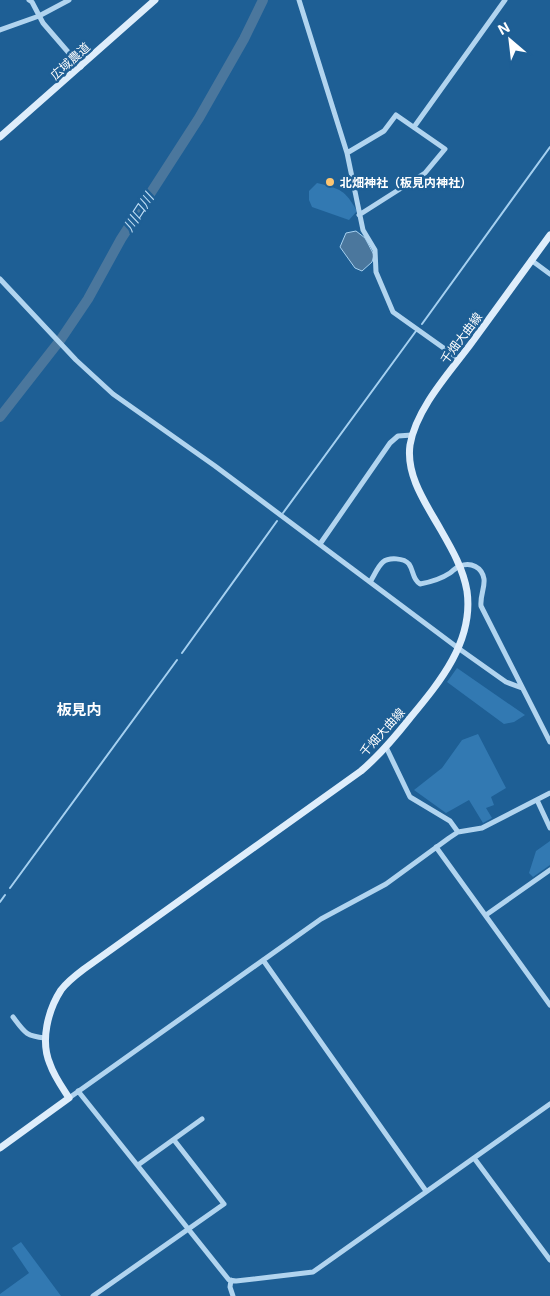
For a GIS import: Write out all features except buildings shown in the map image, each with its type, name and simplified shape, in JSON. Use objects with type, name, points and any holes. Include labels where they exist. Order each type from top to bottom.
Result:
[{"type":"main road","name":"広域農道","points":[[0,137],[154,0]]},
{"type":"main road","name":"千畑大曲線","points":[[68,1098],[49,1063],[46,1038],[54,1001],[62,988],[361,771],[386,747],[438,685],[448,669],[458,648],[465,623],[468,601],[460,566],[423,500],[415,480],[410,459],[412,435],[426,406],[550,234]]},
{"type":"main road","points":[[0,1148],[68,1098]]},
{"type":"street","points":[[29,0],[32,2],[43,24],[80,67]]},
{"type":"street","points":[[0,30],[39,16],[69,0]]},
{"type":"street","points":[[298,0],[347,153],[362,230],[375,250],[376,272],[392,312],[459,359]]},
{"type":"street","points":[[414,127],[505,0]]},
{"type":"street","points":[[347,153],[384,131],[396,115],[444,149],[425,173],[359,215]]},
{"type":"street","points":[[532,260],[550,274]]},
{"type":"street","points":[[0,279],[76,360],[113,394],[215,466],[458,648],[506,682],[522,688]]},
{"type":"street","points":[[320,544],[390,443],[398,436],[412,435]]},
{"type":"street","points":[[370,582],[383,562],[387,560],[399,559],[407,561],[414,579],[420,584],[431,582],[460,566],[474,565],[479,568],[483,573],[484,581],[480,597],[481,606],[550,742]]},
{"type":"street","points":[[386,747],[410,797],[450,821],[458,832]]},
{"type":"street","points":[[68,1098],[321,919],[386,884],[458,832],[482,828],[550,793]]},
{"type":"street","points":[[537,800],[550,828]]},
{"type":"street","points":[[436,847],[550,1005]]},
{"type":"street","points":[[486,915],[550,870]]},
{"type":"street","points":[[263,960],[426,1192]]},
{"type":"street","points":[[13,1017],[26,1034],[46,1038]]},
{"type":"street","points":[[78,1091],[231,1280],[230,1287],[233,1296]]},
{"type":"street","points":[[231,1280],[313,1272],[550,1104]]},
{"type":"street","points":[[138,1166],[202,1119]]},
{"type":"street","points":[[93,1296],[224,1204],[174,1140]]},
{"type":"street","points":[[474,1158],[550,1260]]},
{"type":"shaded area","points":[[317,183],[332,187],[345,194],[357,211],[349,220],[312,207],[309,200],[309,191]]},
{"type":"shaded area","points":[[356,231],[365,238],[374,255],[372,262],[362,271],[355,268],[340,247],[346,233]]},
{"type":"shaded area","points":[[457,668],[525,715],[514,722],[504,724],[447,682]]},
{"type":"shaded area","points":[[478,734],[506,788],[491,797],[494,805],[486,808],[492,818],[483,823],[469,800],[446,813],[414,790],[442,768],[462,740]]},
{"type":"shaded area","points":[[550,841],[550,865],[533,877],[529,873],[536,851]]},
{"type":"shaded area","points":[[21,1242],[61,1296],[0,1296],[0,1294],[29,1273],[12,1248]]},
{"type":"waterway","name":"川口川","points":[[0,417],[61,339],[88,299],[121,239],[199,118],[244,39],[263,0]]},
{"type":"waterway","points":[[422,324],[550,147]]},
{"type":"waterway","points":[[283,513],[416,331]]},
{"type":"waterway","points":[[182,653],[277,521]]},
{"type":"waterway","points":[[10,888],[177,660]]},
{"type":"waterway","points":[[0,902],[5,895]]},
{"type":"place","name":"北畑神社（板見内神社）","points":[[330,182]]},
{"type":"district","name":"板見内","points":[[79,709]]}]
